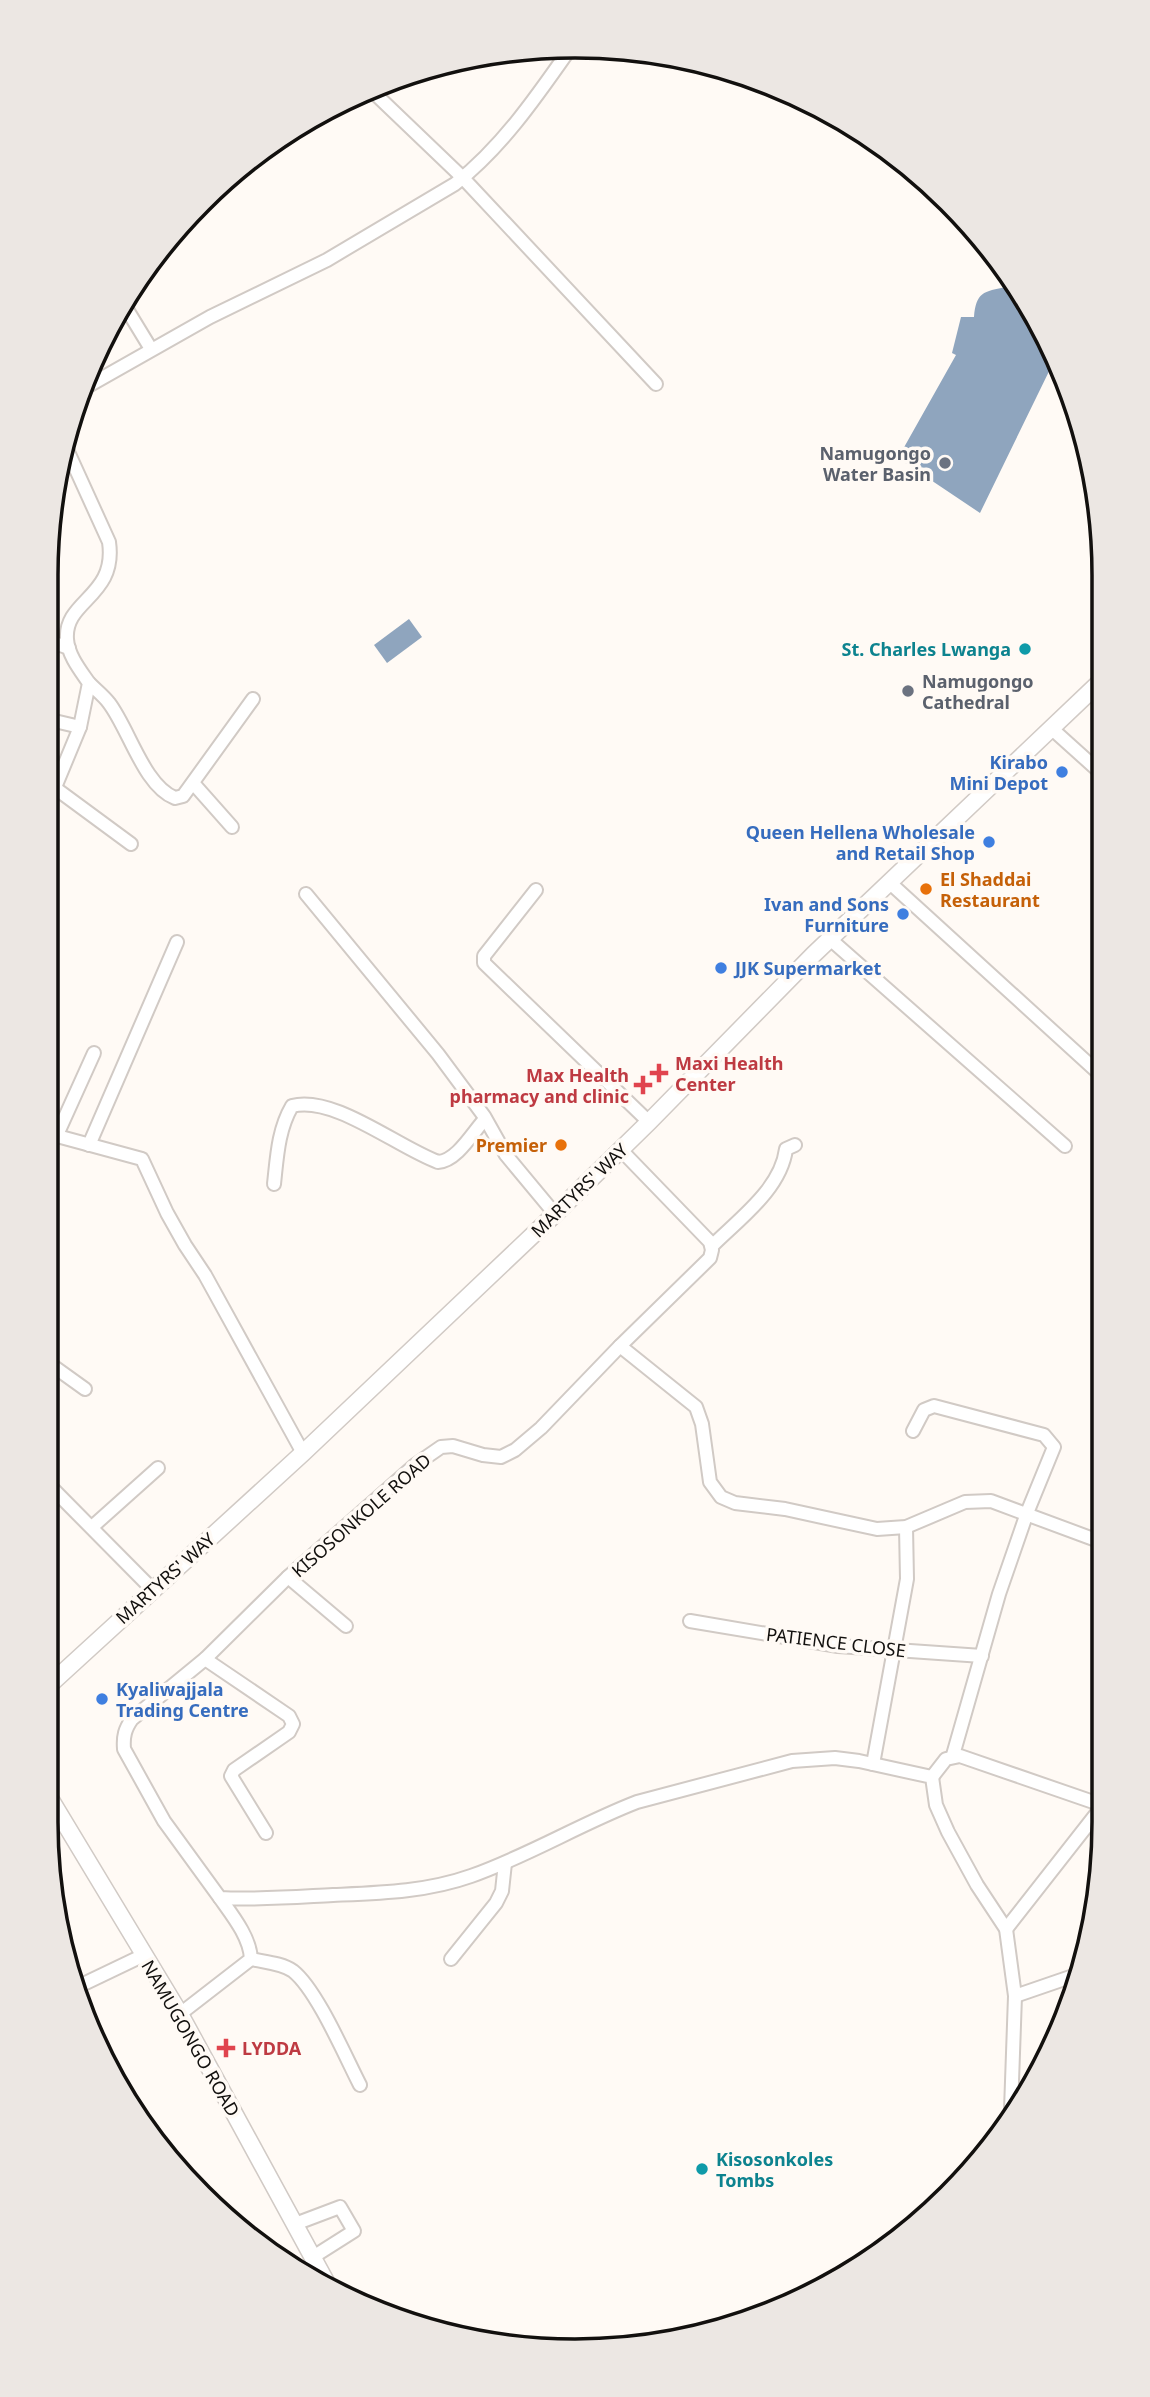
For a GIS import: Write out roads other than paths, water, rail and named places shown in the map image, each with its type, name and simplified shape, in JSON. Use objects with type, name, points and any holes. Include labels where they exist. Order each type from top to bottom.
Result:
[{"type":"main road","name":"MARTYRS' WAY","points":[[58,1677],[303,1453],[555,1214],[830,939],[1092,689]]},
{"type":"main road","name":"NAMUGONGO ROAD","points":[[58,1812],[180,2014],[321,2273]]},
{"type":"street","points":[[95,382],[210,317],[327,260],[463,178],[529,108],[563,58]]},
{"type":"street","points":[[378,97],[463,178],[656,384]]},
{"type":"street","points":[[129,313],[151,349]]},
{"type":"street","points":[[71,459],[109,542],[111,556],[108,572],[69,624],[69,648],[89,683],[109,702],[163,792],[175,798],[183,796],[253,699]]},
{"type":"street","points":[[58,644],[69,648]]},
{"type":"street","points":[[58,781],[80,727],[89,683]]},
{"type":"street","points":[[58,722],[80,727]]},
{"type":"street","points":[[1051,728],[1092,765]]},
{"type":"street","points":[[193,783],[232,827]]},
{"type":"street","points":[[58,790],[131,844]]},
{"type":"street","points":[[890,882],[1092,1067]]},
{"type":"street","points":[[536,890],[484,956],[484,963],[649,1122]]},
{"type":"street","points":[[306,894],[438,1054],[485,1119],[506,1155],[555,1214]]},
{"type":"street","points":[[830,939],[1065,1146]]},
{"type":"street","points":[[89,1145],[177,942]]},
{"type":"street","points":[[58,1122],[94,1053]]},
{"type":"street","points":[[274,1184],[278,1145],[285,1118],[292,1106],[317,1105],[337,1111],[438,1163],[446,1162],[455,1154],[485,1119]]},
{"type":"street","points":[[58,1137],[142,1159],[173,1224],[205,1275],[303,1453]]},
{"type":"street","name":"KISOSONKOLE ROAD","points":[[251,1959],[245,1938],[220,1898],[164,1821],[124,1749],[125,1729],[132,1719],[205,1660],[288,1577],[415,1465],[441,1447],[453,1446],[501,1457],[515,1450],[541,1428],[710,1258],[712,1246],[768,1191],[784,1163],[786,1149],[795,1144]]},
{"type":"street","points":[[621,1150],[712,1246]]},
{"type":"street","points":[[620,1346],[696,1407],[702,1424],[710,1482],[721,1497],[735,1503],[785,1509],[877,1530],[906,1527],[965,1502],[991,1501],[1092,1537]]},
{"type":"street","points":[[58,1370],[85,1388]]},
{"type":"street","points":[[913,1431],[924,1410],[933,1406],[1044,1436],[1054,1447],[1027,1513],[999,1594],[953,1755],[946,1759],[932,1777],[936,1805],[948,1832],[1006,1930],[1015,1996],[1012,2098]]},
{"type":"street","points":[[92,1527],[158,1468]]},
{"type":"street","points":[[58,1494],[152,1589]]},
{"type":"street","points":[[873,1764],[908,1579],[906,1527]]},
{"type":"street","points":[[288,1577],[346,1626]]},
{"type":"street","name":"PATIENCE CLOSE","points":[[690,1621],[838,1646],[982,1656]]},
{"type":"street","points":[[205,1660],[289,1716],[293,1724],[289,1732],[233,1770],[231,1776],[266,1833]]},
{"type":"street","points":[[953,1755],[1092,1801]]},
{"type":"street","points":[[220,1898],[272,1899],[424,1888],[469,1877],[505,1863],[615,1811],[656,1796],[792,1761],[835,1758],[932,1777]]},
{"type":"street","points":[[1006,1930],[1092,1819]]},
{"type":"street","points":[[451,1959],[496,1903],[502,1891],[505,1863]]},
{"type":"street","points":[[84,1984],[144,1955]]},
{"type":"street","points":[[180,2014],[251,1959],[281,1966],[293,1972],[308,1990],[328,2021],[360,2085]]},
{"type":"street","points":[[1015,1996],[1068,1978]]},
{"type":"street","points":[[295,2224],[340,2207],[354,2231],[313,2257]]},
{"type":"water","points":[[1005,287],[1023,316],[1050,370],[980,513],[898,458],[956,355],[952,353],[961,317],[974,317],[979,298],[992,290]]},
{"type":"water","points":[[409,619],[422,637],[387,663],[374,645]]},
{"type":"place","name":"Namugongo Water Basin","points":[[945,463]]},
{"type":"place","name":"St. Charles Lwanga","points":[[1025,649]]},
{"type":"place","name":"Namugongo Cathedral","points":[[908,691]]},
{"type":"place","name":"Kirabo Mini Depot","points":[[1062,772]]},
{"type":"place","name":"Queen Hellena Wholesale and Retail Shop","points":[[989,842]]},
{"type":"place","name":"El Shaddai Restaurant","points":[[926,889]]},
{"type":"place","name":"Ivan and Sons Furniture","points":[[903,914]]},
{"type":"place","name":"JJK Supermarket","points":[[721,968]]},
{"type":"place","name":"Maxi Health Center","points":[[659,1073]]},
{"type":"place","name":"Max Health pharmacy and clinic","points":[[643,1085]]},
{"type":"place","name":"Premier","points":[[561,1145]]},
{"type":"place","name":"Kyaliwajjala Trading Centre","points":[[102,1699]]},
{"type":"place","name":"LYDDA","points":[[226,2048]]},
{"type":"place","name":"Kisosonkoles Tombs","points":[[702,2169]]}]
